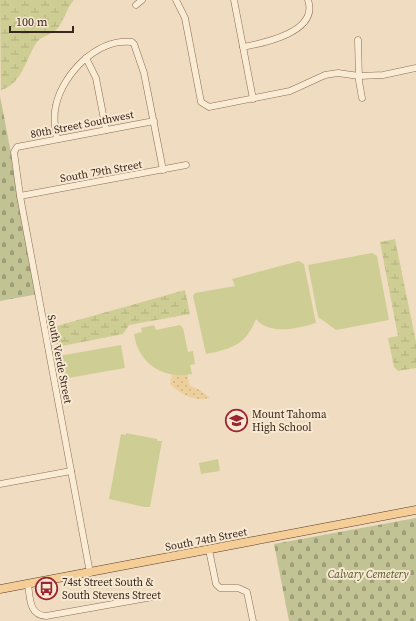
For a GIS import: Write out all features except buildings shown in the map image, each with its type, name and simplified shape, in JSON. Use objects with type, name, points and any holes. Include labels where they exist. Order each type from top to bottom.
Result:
[{"type":"main road","name":"South 74th Street","points":[[0,589],[416,510]]},
{"type":"street","points":[[136,6],[142,0]]},
{"type":"street","points":[[176,0],[185,18],[200,99],[204,106],[211,107],[290,92],[325,75],[338,74],[383,76],[416,68]]},
{"type":"street","points":[[234,0],[253,99]]},
{"type":"street","points":[[243,47],[271,42],[294,30],[308,15],[310,5],[308,0]]},
{"type":"street","points":[[358,40],[359,76],[362,98]]},
{"type":"street","points":[[57,139],[54,118],[58,96],[75,68],[86,58],[108,45],[128,41],[133,43],[142,65],[163,170]]},
{"type":"street","points":[[86,58],[96,78],[106,130]]},
{"type":"street","name":"80th Street Southwest","points":[[15,148],[154,121]]},
{"type":"street","name":"South Verde Street","points":[[15,148],[20,196],[90,573]]},
{"type":"street","name":"South 79th Street","points":[[20,196],[186,166]]},
{"type":"street","points":[[0,484],[71,471]]},
{"type":"street","points":[[209,550],[216,584],[223,589],[238,588],[247,592],[253,621]]},
{"type":"street","points":[[28,584],[31,607],[37,614],[50,616],[158,596]]},
{"type":"green space","points":[[0,0],[74,0],[57,29],[37,42],[18,78],[8,87],[1,90]]},
{"type":"green space","points":[[0,96],[38,294],[0,301]]},
{"type":"green space","points":[[395,239],[416,342],[416,368],[398,371],[394,367],[388,338],[398,336],[380,242]]},
{"type":"green space","points":[[372,253],[377,256],[389,320],[336,330],[318,317],[308,265]]},
{"type":"green space","points":[[299,261],[304,264],[316,323],[301,327],[277,329],[269,328],[256,319],[247,335],[237,344],[230,348],[206,354],[193,296],[195,293],[235,286],[232,279]]},
{"type":"green space","points":[[185,290],[190,314],[129,325],[123,334],[57,347],[53,327]]},
{"type":"green space","points":[[154,325],[156,330],[180,325],[183,328],[188,352],[193,351],[195,364],[190,365],[192,374],[181,375],[162,372],[146,361],[136,344],[134,334],[142,332],[141,328]]},
{"type":"green space","points":[[121,345],[125,368],[63,379],[59,356]]},
{"type":"green space","points":[[126,433],[162,441],[150,507],[109,499],[121,434],[126,435]]},
{"type":"green space","points":[[218,459],[220,471],[201,474],[199,463]]},
{"type":"green space","name":"Calvary Cemetery","points":[[416,518],[416,621],[289,621],[274,544]]},
{"type":"sand","points":[[172,375],[187,375],[190,386],[200,390],[210,398],[199,399],[188,397],[170,384]]},
{"type":"place","name":"Mount Tahoma High School","points":[[237,420]]},
{"type":"place","name":"74st Street South & South Stevens Street","points":[[46,588]]}]
